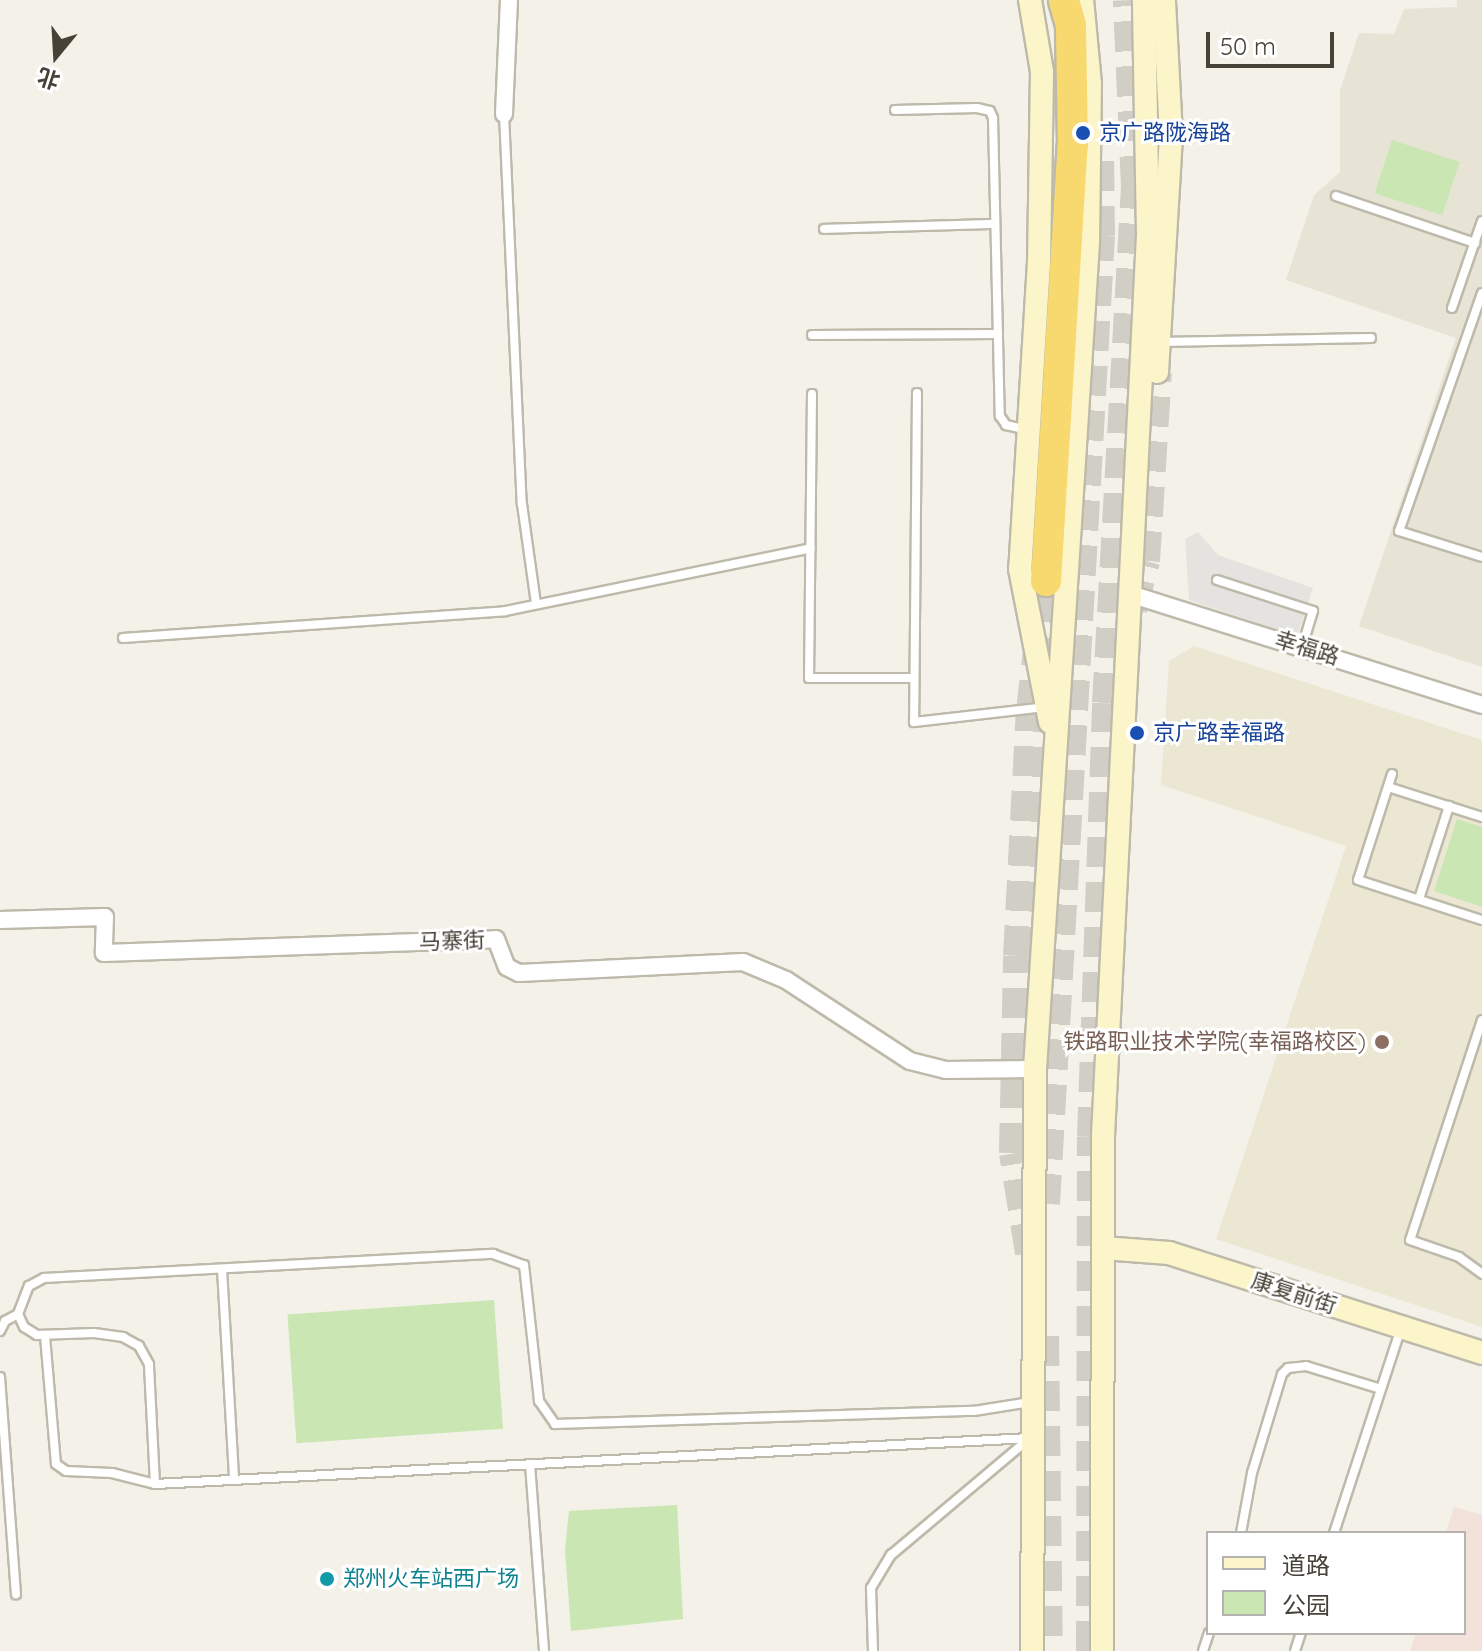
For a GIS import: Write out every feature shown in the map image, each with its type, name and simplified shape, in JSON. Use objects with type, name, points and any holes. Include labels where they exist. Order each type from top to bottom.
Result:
[{"type":"highway","points":[[1046,581],[1073,145],[1072,6]]},
{"type":"main road","points":[[1030,0],[1042,72],[1029,430],[1020,569],[1056,750]]},
{"type":"main road","points":[[1102,1651],[1103,1136],[1150,190],[1144,0]]},
{"type":"main road","points":[[1157,372],[1171,135],[1164,0]]},
{"type":"main road","points":[[1032,1651],[1030,1402],[1035,1069],[1088,242],[1090,84],[1072,6]]},
{"type":"main road","name":"康复前街","points":[[1103,1248],[1169,1253],[1482,1353]]},
{"type":"street","points":[[504,114],[509,0]]},
{"type":"street","name":"幸福路","points":[[1130,594],[1482,705]]},
{"type":"street","name":"马寨街","points":[[0,920],[105,917],[104,953],[496,939],[507,967],[519,973],[743,962],[786,980],[910,1061],[946,1070],[1035,1069]]},
{"type":"lane","points":[[895,110],[990,111],[1000,416],[1006,425],[1029,430]]},
{"type":"lane","points":[[504,114],[522,504],[536,604]]},
{"type":"lane","points":[[1336,196],[1475,243]]},
{"type":"lane","points":[[1452,308],[1482,221]]},
{"type":"lane","points":[[824,229],[995,224]]},
{"type":"lane","points":[[1482,293],[1399,531],[1482,557]]},
{"type":"lane","points":[[812,335],[998,334]]},
{"type":"lane","points":[[1158,342],[1371,338]]},
{"type":"lane","points":[[917,393],[911,708],[914,722],[921,724],[1046,707]]},
{"type":"lane","points":[[812,394],[809,678],[912,678]]},
{"type":"lane","points":[[123,638],[505,611],[811,548]]},
{"type":"lane","points":[[1217,580],[1313,611],[1302,646]]},
{"type":"lane","points":[[1392,774],[1358,880],[1482,920]]},
{"type":"lane","points":[[1388,787],[1482,817]]},
{"type":"lane","points":[[1419,899],[1449,806]]},
{"type":"lane","points":[[1482,1020],[1410,1240],[1459,1257],[1482,1274]]},
{"type":"lane","points":[[155,1484],[149,1364],[139,1346],[123,1337],[94,1333],[45,1336],[24,1327],[18,1314],[22,1296],[44,1278],[493,1254],[515,1259],[528,1275],[539,1401],[555,1424],[569,1426],[974,1411],[1030,1402]]},
{"type":"lane","points":[[222,1269],[234,1480]]},
{"type":"lane","points":[[0,1331],[5,1321],[18,1314]]},
{"type":"lane","points":[[1335,1531],[1401,1327]]},
{"type":"lane","points":[[45,1336],[56,1464],[66,1471],[112,1473],[155,1484],[1030,1438]]},
{"type":"lane","points":[[1241,1531],[1252,1473],[1282,1374],[1288,1368],[1306,1366],[1381,1389]]},
{"type":"lane","points":[[0,1377],[16,1594]]},
{"type":"lane","points":[[873,1651],[871,1588],[891,1555],[1030,1438]]},
{"type":"lane","points":[[530,1464],[544,1651]]},
{"type":"shaded area","points":[[1457,0],[1482,0],[1482,667],[1359,626],[1456,338],[1286,280],[1314,195],[1340,172],[1340,90],[1359,33],[1394,34],[1404,9],[1457,7]]},
{"type":"shaded area","points":[[1198,532],[1218,555],[1313,588],[1297,636],[1189,600],[1185,539]]},
{"type":"shaded area","name":"铁路职业技术学院(幸福路校区)","points":[[1194,646],[1482,740],[1482,1327],[1216,1239],[1346,846],[1161,785],[1169,661]]},
{"type":"shaded area","points":[[1454,1507],[1482,1515],[1482,1651],[1410,1651],[1415,1635],[1466,1635],[1466,1531],[1447,1531]]},
{"type":"green space","points":[[1392,140],[1460,162],[1442,215],[1375,193]]},
{"type":"green space","points":[[1457,819],[1482,827],[1482,907],[1434,891]]},
{"type":"green space","points":[[494,1300],[503,1429],[297,1443],[288,1314]]},
{"type":"green space","points":[[677,1505],[683,1619],[571,1631],[565,1550],[569,1511]]},
{"type":"tunnel","points":[[1091,1651],[1092,1137],[1107,703],[1136,186],[1128,0]]},
{"type":"tunnel","points":[[1045,1204],[1100,236],[1099,154]]},
{"type":"tunnel","points":[[1132,609],[1145,561],[1157,372]]},
{"type":"tunnel","points":[[1030,1253],[1014,1153],[1018,956],[1031,711],[1046,581]]},
{"type":"tunnel","points":[[1044,1336],[1048,1651]]},
{"type":"place","name":"京广路陇海路","points":[[1083,133]]},
{"type":"place","name":"京广路幸福路","points":[[1137,733]]},
{"type":"place","name":"铁路职业技术学院(幸福路校区)","points":[[1382,1042]]},
{"type":"place","name":"郑州火车站西广场","points":[[327,1579]]}]
